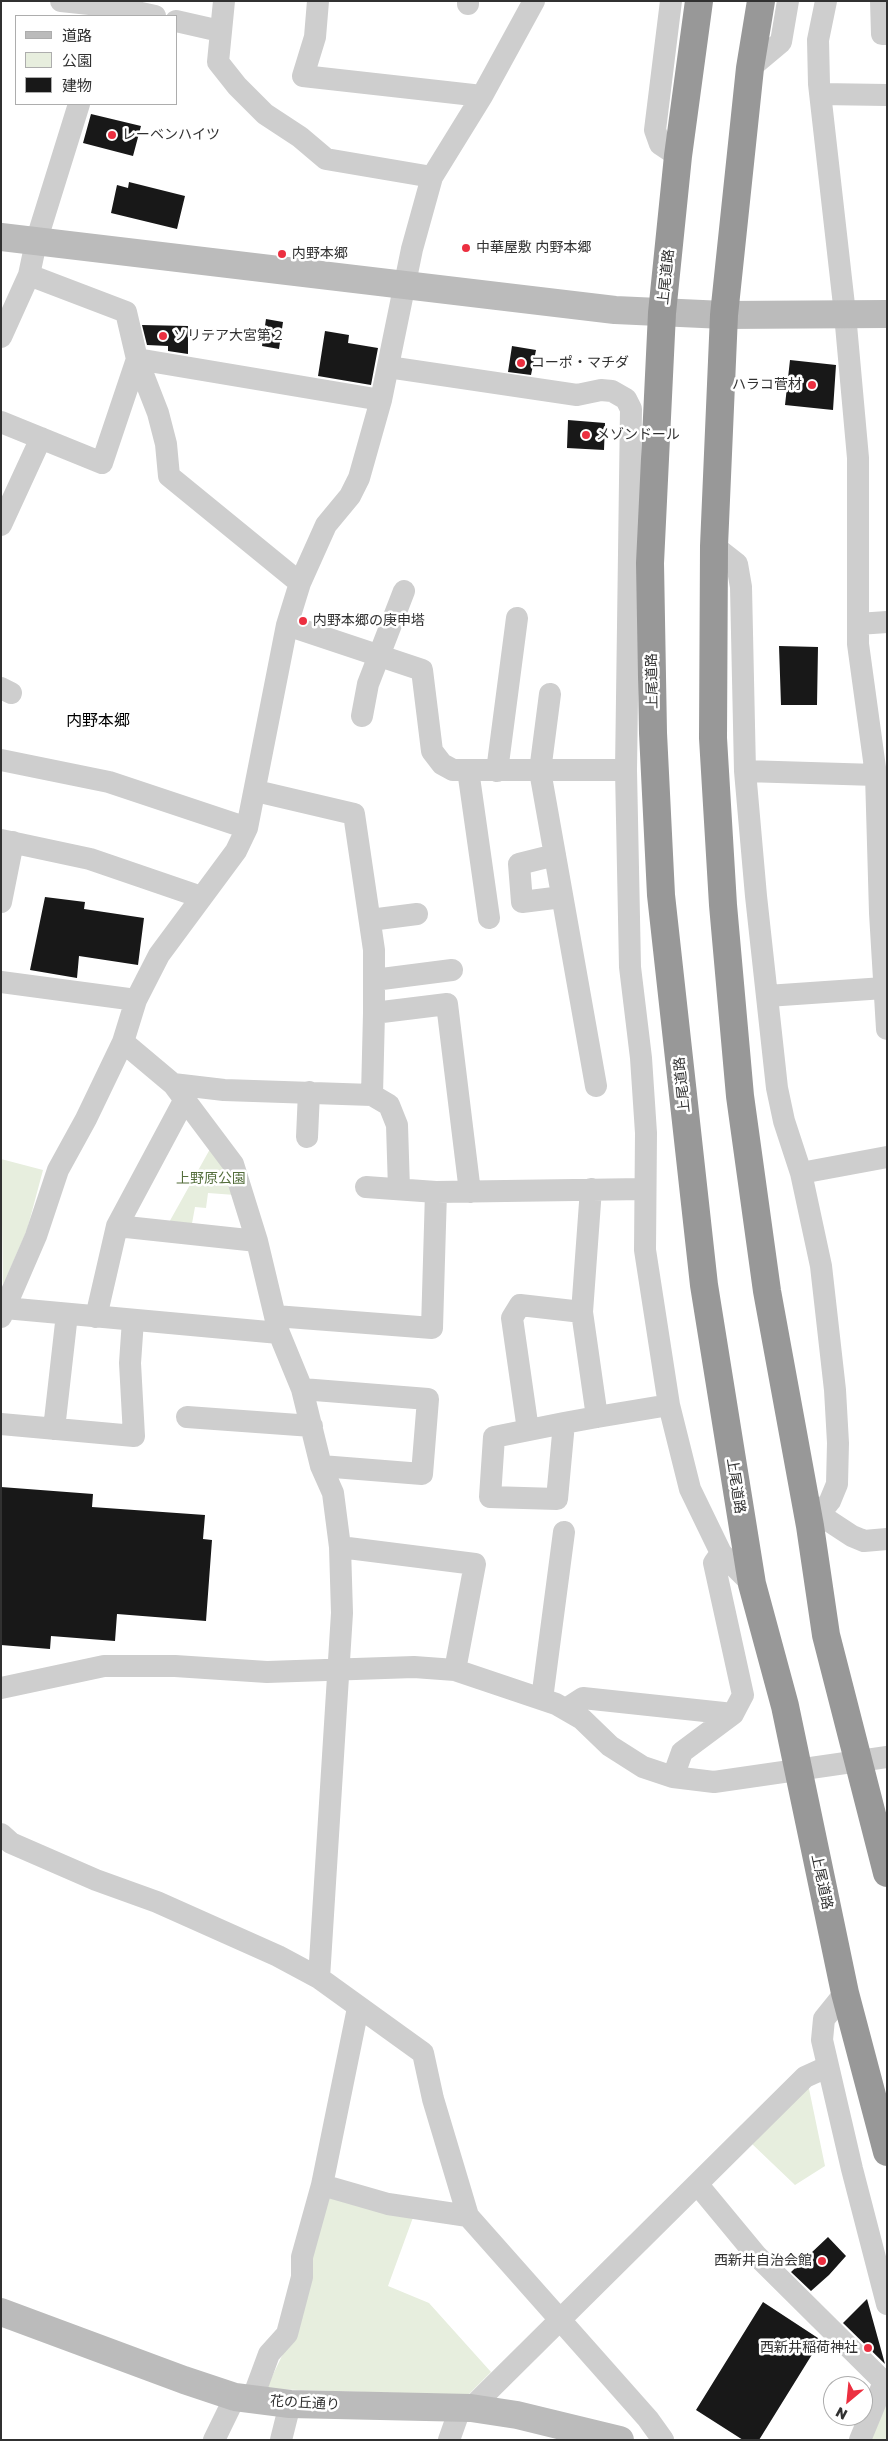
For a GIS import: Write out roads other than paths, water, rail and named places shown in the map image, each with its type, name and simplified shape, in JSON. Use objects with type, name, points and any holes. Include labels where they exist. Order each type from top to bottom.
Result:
[{"type":"highway","name":"上尾道路","points":[[699,1],[678,156],[662,314],[650,564],[653,733],[661,895],[704,1285],[752,1584],[785,1706],[845,1993],[887,2152]]},
{"type":"highway","points":[[761,1],[750,68],[724,316],[714,546],[712,738],[723,905],[740,1096],[766,1291],[815,1520],[826,1635],[887,1873]]},
{"type":"street","points":[[61,1],[149,15]]},
{"type":"street","points":[[224,1],[218,62],[237,86],[265,114],[300,137],[326,159],[432,177]]},
{"type":"street","points":[[318,1],[315,37],[303,76],[482,96]]},
{"type":"street","points":[[436,1192],[432,1328],[133,1320],[67,1314],[3,1313],[36,1236],[58,1170],[86,1119],[123,1042],[136,1000],[159,955],[200,897],[236,851],[248,828],[287,625],[300,583],[326,525],[350,496],[359,478],[381,400],[404,285],[432,177],[482,96],[534,1]]},
{"type":"street","points":[[671,1],[655,130],[660,144],[678,156]]},
{"type":"street","points":[[750,68],[782,42],[788,1]]},
{"type":"street","points":[[881,1],[882,34],[887,34]]},
{"type":"street","points":[[824,2],[818,40],[820,94],[845,314],[858,458],[858,644],[876,775],[887,1030]]},
{"type":"street","points":[[178,21],[220,31]]},
{"type":"street","points":[[820,94],[887,95]]},
{"type":"street","points":[[1,337],[28,275],[36,242],[79,105]]},
{"type":"street","points":[[1,237],[662,314],[724,316],[887,314]]},
{"type":"street","points":[[28,275],[126,312],[137,359],[158,413],[166,444],[169,476],[300,583]]},
{"type":"street","points":[[137,359],[381,400]]},
{"type":"street","points":[[1,422],[102,463],[137,359]]},
{"type":"street","points":[[388,367],[577,395],[601,390],[612,391],[626,400],[631,409],[626,624],[626,770],[630,968],[641,1058],[645,1114],[645,1250],[669,1406],[690,1489],[721,1553],[752,1584]]},
{"type":"street","points":[[1,525],[41,438]]},
{"type":"street","points":[[714,546],[736,564],[741,587],[745,770],[756,896],[777,1088],[784,1121],[801,1173],[821,1266],[835,1390],[838,1443],[837,1484],[830,1501],[815,1520],[864,1541],[887,1539]]},
{"type":"street","points":[[626,624],[650,564]]},
{"type":"street","points":[[362,716],[368,684],[404,591]]},
{"type":"street","points":[[497,771],[517,618]]},
{"type":"street","points":[[858,624],[887,622]]},
{"type":"street","points":[[287,625],[422,670],[432,751],[442,764],[453,770],[626,770]]},
{"type":"street","points":[[550,694],[540,771],[596,1086]]},
{"type":"street","points":[[1,760],[109,782],[248,828]]},
{"type":"street","points":[[468,770],[489,918]]},
{"type":"street","points":[[745,770],[876,775]]},
{"type":"street","points":[[256,791],[354,814],[374,950],[372,1095]]},
{"type":"street","points":[[1,902],[7,841],[90,859],[200,897]]},
{"type":"street","points":[[555,855],[519,864],[522,902],[562,897]]},
{"type":"street","points":[[370,920],[417,914]]},
{"type":"street","points":[[374,980],[452,970]]},
{"type":"street","points":[[1,982],[136,1000]]},
{"type":"street","points":[[767,996],[884,988]]},
{"type":"street","points":[[374,1014],[447,1004],[470,1192]]},
{"type":"street","points":[[123,1042],[179,1091],[233,1164],[257,1241],[277,1325],[302,1389],[322,1466],[333,1493],[340,1547],[342,1613],[319,1978]]},
{"type":"street","points":[[179,1091],[224,1090],[372,1095],[389,1104],[397,1124],[399,1189]]},
{"type":"street","points":[[96,1317],[117,1226],[179,1091]]},
{"type":"street","points":[[307,1137],[309,1092]]},
{"type":"street","points":[[801,1173],[887,1157]]},
{"type":"street","points":[[366,1187],[436,1192],[644,1189]]},
{"type":"street","points":[[590,1189],[582,1312],[597,1417]]},
{"type":"street","points":[[117,1226],[257,1241]]},
{"type":"street","points":[[528,1430],[512,1318],[520,1305],[582,1312]]},
{"type":"street","points":[[54,1429],[67,1314]]},
{"type":"street","points":[[1,1424],[134,1436],[130,1363],[133,1320]]},
{"type":"street","points":[[302,1389],[428,1399],[422,1474],[322,1466]]},
{"type":"street","points":[[564,1423],[557,1499],[490,1497],[494,1437],[564,1423],[597,1417],[669,1406]]},
{"type":"street","points":[[187,1417],[312,1426]]},
{"type":"street","points":[[542,1699],[564,1532]]},
{"type":"street","points":[[340,1547],[475,1564],[455,1670]]},
{"type":"street","points":[[673,1777],[682,1752],[732,1714],[743,1695],[714,1563],[721,1553]]},
{"type":"street","points":[[1,1688],[104,1666],[176,1666],[267,1672],[414,1667],[455,1670],[566,1709],[582,1719],[610,1746],[643,1767],[673,1777],[714,1782],[887,1757]]},
{"type":"street","points":[[566,1709],[583,1698],[732,1714]]},
{"type":"street","points":[[1,1834],[12,1843],[96,1880],[157,1902],[278,1956],[319,1978],[422,2053],[433,2099],[468,2216],[648,2420],[663,2440]]},
{"type":"street","points":[[845,1993],[824,2019],[822,2040],[827,2067],[887,2304]]},
{"type":"street","points":[[214,2440],[244,2398],[269,2354],[287,2334],[302,2277],[302,2256],[322,2185],[358,2008]]},
{"type":"street","points":[[449,2440],[466,2408],[698,2185],[806,2077],[827,2067]]},
{"type":"street","points":[[322,2185],[388,2204],[468,2216]]},
{"type":"street","points":[[698,2185],[762,2261],[885,2382],[860,2440]]},
{"type":"street","name":"花の丘通り","points":[[1,2312],[184,2380],[244,2398],[290,2404],[466,2408],[517,2415],[620,2440]]},
{"type":"street","points":[[281,2440],[290,2404]]},
{"type":"place","name":"レーベンハイツ","points":[[112,135]]},
{"type":"place","name":"中華屋敷 内野本郷","points":[[466,248]]},
{"type":"place","name":"内野本郷","points":[[282,254]]},
{"type":"place","name":"ソリテア大宮第２","points":[[163,336]]},
{"type":"place","name":"コーポ・マチダ","points":[[521,363]]},
{"type":"place","name":"ハラコ菅材","points":[[812,385]]},
{"type":"place","name":"メゾンドール","points":[[586,435]]},
{"type":"place","name":"内野本郷の庚申塔","points":[[303,621]]},
{"type":"place","name":"西新井自治会館","points":[[822,2261]]},
{"type":"place","name":"西新井稲荷神社","points":[[868,2348]]},
{"type":"district","name":"内野本郷","points":[[98,721]]},
{"type":"park label","name":"上野原公園","points":[[211,1179]]}]
